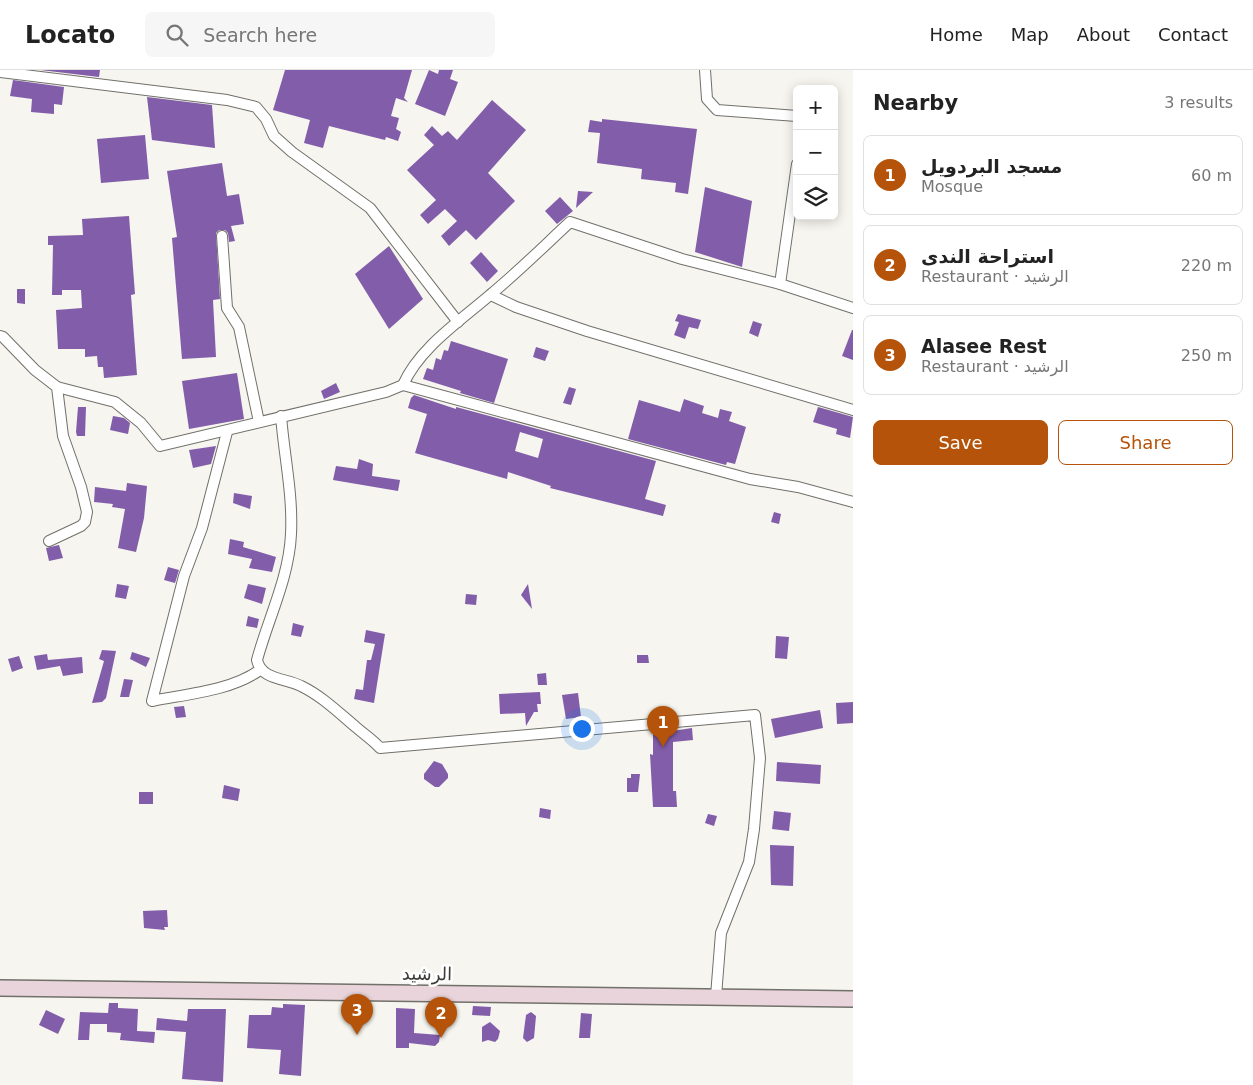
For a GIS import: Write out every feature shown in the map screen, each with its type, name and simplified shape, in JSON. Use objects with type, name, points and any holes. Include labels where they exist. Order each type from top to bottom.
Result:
[{"type":"main road","name":"الرشيد","points":[[0,988],[853,998]]},
{"type":"street","points":[[706,70],[707,99],[717,110],[793,116]]},
{"type":"street","points":[[0,72],[227,100],[256,107],[266,119],[274,136],[292,152],[370,208],[458,322]]},
{"type":"street","points":[[780,284],[795,175]]},
{"type":"street","points":[[404,385],[410,369],[458,322],[491,295],[570,222],[682,259],[780,284],[853,308]]},
{"type":"street","points":[[222,236],[228,308],[239,327],[259,422]]},
{"type":"street","points":[[491,295],[516,307],[587,331],[853,410]]},
{"type":"street","points":[[0,336],[4,337],[34,370],[57,387],[115,402],[141,423],[160,446],[227,432],[281,416],[386,392],[404,385],[750,479],[798,488],[853,502]]},
{"type":"street","points":[[49,541],[81,526],[85,522],[87,512],[82,487],[71,463],[63,436],[57,387]]},
{"type":"street","points":[[281,416],[289,480],[291,534],[283,582],[257,660],[260,670],[264,674],[299,685],[314,693],[372,739],[380,748],[755,715],[760,758],[754,829],[749,862],[721,932],[716,996]]},
{"type":"street","points":[[227,432],[202,528],[184,576],[152,701],[204,691],[247,678],[260,670]]},
{"type":"building","points":[[40,70],[100,70],[99,77]]},
{"type":"building","points":[[285,70],[412,70],[404,98],[408,102],[396,98],[391,116],[399,118],[396,129],[401,132],[398,141],[386,137],[385,140],[329,126],[323,148],[304,143],[310,120],[273,110]]},
{"type":"building","points":[[429,70],[438,74],[439,70],[453,70],[450,79],[458,82],[445,116],[415,104]]},
{"type":"building","points":[[13,80],[64,87],[62,105],[54,104],[54,114],[31,112],[32,99],[10,96]]},
{"type":"building","points":[[147,97],[212,105],[215,148],[152,140]]},
{"type":"building","points":[[492,100],[526,130],[488,173],[515,201],[476,240],[466,230],[449,246],[441,236],[457,221],[445,209],[428,224],[420,215],[436,200],[407,170],[434,145],[424,135],[432,126],[442,136],[448,131],[457,140]]},
{"type":"building","points":[[602,119],[697,129],[688,194],[675,192],[676,183],[641,179],[642,169],[597,163],[600,133],[588,132],[590,120],[602,122]]},
{"type":"building","points":[[145,135],[149,179],[101,183],[97,139]]},
{"type":"building","points":[[222,163],[227,196],[239,194],[244,224],[231,226],[235,241],[229,242],[228,233],[225,230],[219,230],[216,233],[220,299],[213,300],[216,357],[182,359],[172,238],[177,237],[167,171]]},
{"type":"building","points":[[705,187],[752,201],[742,267],[695,252]]},
{"type":"building","points":[[578,191],[593,192],[576,208]]},
{"type":"building","points":[[560,197],[573,211],[557,224],[545,211]]},
{"type":"building","points":[[129,216],[135,294],[131,295],[137,375],[104,378],[103,367],[98,367],[97,356],[85,357],[85,349],[58,349],[56,310],[82,308],[81,290],[62,290],[62,295],[52,295],[53,245],[48,245],[48,236],[83,235],[82,219]]},
{"type":"building","points":[[389,246],[423,299],[389,329],[355,274]]},
{"type":"building","points":[[481,252],[498,271],[487,282],[470,263]]},
{"type":"building","points":[[17,289],[25,289],[25,304],[17,303]]},
{"type":"building","points":[[678,314],[701,320],[698,329],[689,327],[685,339],[674,335],[679,322],[675,321]]},
{"type":"building","points":[[753,321],[762,324],[758,337],[749,333]]},
{"type":"building","points":[[853,330],[853,360],[842,356]]},
{"type":"building","points":[[451,341],[508,359],[494,403],[423,379],[427,368],[433,370],[436,358],[441,360],[444,350],[448,351]]},
{"type":"building","points":[[536,347],[549,351],[545,361],[533,357]]},
{"type":"building","points":[[237,373],[244,419],[189,429],[182,381]]},
{"type":"building","points":[[336,383],[340,392],[324,399],[321,391]]},
{"type":"building","points":[[569,387],[576,389],[571,405],[563,403]]},
{"type":"building","points":[[414,395],[456,409],[456,407],[656,461],[645,499],[666,505],[663,516],[550,488],[551,486],[508,472],[507,479],[415,453],[427,414],[408,408]],"holes":[[[520,432],[543,439],[538,458],[515,451]]]},
{"type":"building","points":[[684,399],[704,406],[702,413],[718,418],[720,409],[732,412],[729,421],[746,427],[735,464],[727,462],[726,465],[628,439],[639,400],[680,412]]},
{"type":"building","points":[[78,407],[86,407],[85,436],[77,436],[76,432]]},
{"type":"building","points":[[818,407],[853,417],[850,438],[836,434],[837,429],[813,422]]},
{"type":"building","points":[[113,416],[124,418],[130,423],[128,434],[110,430]]},
{"type":"building","points":[[216,446],[211,464],[193,468],[189,450]]},
{"type":"building","points":[[359,459],[373,464],[372,476],[400,480],[398,491],[333,480],[336,466],[357,469]]},
{"type":"building","points":[[127,483],[147,486],[144,518],[136,552],[118,548],[125,509],[112,507],[113,504],[94,502],[95,487],[126,491]]},
{"type":"building","points":[[234,493],[252,496],[250,509],[233,503]]},
{"type":"building","points":[[774,512],[781,514],[779,524],[771,522]]},
{"type":"building","points":[[230,539],[244,542],[243,547],[276,557],[272,572],[249,568],[252,559],[228,554]]},
{"type":"building","points":[[59,545],[63,558],[49,561],[46,548]]},
{"type":"building","points":[[168,567],[179,570],[175,583],[164,580]]},
{"type":"building","points":[[117,584],[129,586],[126,599],[115,597]]},
{"type":"building","points":[[248,584],[266,588],[262,604],[244,598]]},
{"type":"building","points":[[528,584],[532,609],[521,595]]},
{"type":"building","points":[[466,594],[477,595],[476,605],[465,604]]},
{"type":"building","points":[[248,616],[259,619],[257,628],[246,626]]},
{"type":"building","points":[[293,623],[304,626],[301,637],[291,635]]},
{"type":"building","points":[[366,630],[385,634],[374,703],[354,699],[356,689],[363,690],[367,660],[371,660],[375,644],[364,642]]},
{"type":"building","points":[[776,636],[789,637],[787,659],[775,658]]},
{"type":"building","points":[[102,650],[116,651],[106,698],[102,702],[92,703],[104,661],[99,659]]},
{"type":"building","points":[[132,652],[150,658],[146,667],[130,659]]},
{"type":"building","points":[[47,654],[48,660],[82,657],[83,673],[63,676],[60,666],[37,670],[34,656]]},
{"type":"building","points":[[637,655],[648,655],[649,663],[637,663]]},
{"type":"building","points":[[19,656],[23,668],[12,672],[8,659]]},
{"type":"building","points":[[546,673],[547,685],[538,685],[537,674]]},
{"type":"building","points":[[124,679],[133,680],[129,697],[120,697]]},
{"type":"building","points":[[540,692],[541,704],[537,704],[538,712],[534,712],[526,726],[525,713],[500,714],[499,694]]},
{"type":"building","points":[[578,693],[581,717],[566,719],[562,695]]},
{"type":"building","points":[[853,702],[853,723],[837,724],[836,703]]},
{"type":"building","points":[[184,706],[186,717],[176,718],[174,707]]},
{"type":"building","points":[[820,710],[823,728],[775,738],[771,719]]},
{"type":"building","points":[[692,728],[693,740],[673,742],[673,791],[676,791],[677,807],[653,807],[650,754],[653,755],[653,734]]},
{"type":"building","points":[[434,761],[442,764],[448,774],[448,778],[439,787],[435,787],[424,779],[424,774]]},
{"type":"building","points":[[777,762],[821,765],[820,784],[776,781]]},
{"type":"building","points":[[631,774],[640,774],[638,792],[627,792],[627,778],[631,778]]},
{"type":"building","points":[[224,785],[240,789],[238,801],[222,798]]},
{"type":"building","points":[[139,792],[153,792],[153,804],[139,804]]},
{"type":"building","points":[[540,808],[551,810],[550,819],[539,817]]},
{"type":"building","points":[[774,811],[791,813],[789,831],[772,829]]},
{"type":"building","points":[[708,814],[717,816],[714,826],[705,823]]},
{"type":"building","points":[[770,845],[794,846],[793,886],[771,885]]},
{"type":"building","points":[[167,910],[168,927],[164,927],[165,930],[144,928],[143,911]]},
{"type":"building","points":[[109,1003],[118,1003],[118,1008],[138,1009],[137,1031],[155,1032],[154,1043],[120,1040],[121,1033],[107,1032],[107,1024],[90,1024],[89,1040],[78,1040],[80,1012],[108,1013]]},
{"type":"building","points":[[283,1004],[305,1005],[301,1076],[279,1074],[281,1050],[247,1048],[249,1015],[271,1015],[272,1007],[283,1008]]},
{"type":"building","points":[[473,1006],[491,1007],[490,1016],[472,1015]]},
{"type":"building","points":[[396,1008],[415,1009],[414,1033],[440,1035],[439,1042],[435,1046],[409,1043],[409,1048],[396,1048]]},
{"type":"building","points":[[188,1009],[226,1009],[223,1082],[182,1079],[186,1032],[156,1030],[157,1018],[187,1021]]},
{"type":"building","points":[[46,1010],[65,1019],[58,1034],[39,1025]]},
{"type":"building","points":[[531,1012],[536,1016],[534,1038],[527,1042],[523,1038],[526,1015]]},
{"type":"building","points":[[581,1013],[592,1014],[590,1038],[579,1038]]},
{"type":"building","points":[[490,1022],[500,1031],[498,1039],[495,1042],[488,1040],[482,1042],[482,1027]]},
{"type":"place","name":"مسجد البردويل","points":[[663,747]]},
{"type":"place","name":"Alasee Rest","points":[[357,1035]]},
{"type":"place","name":"استراحة الندى","points":[[441,1038]]}]
